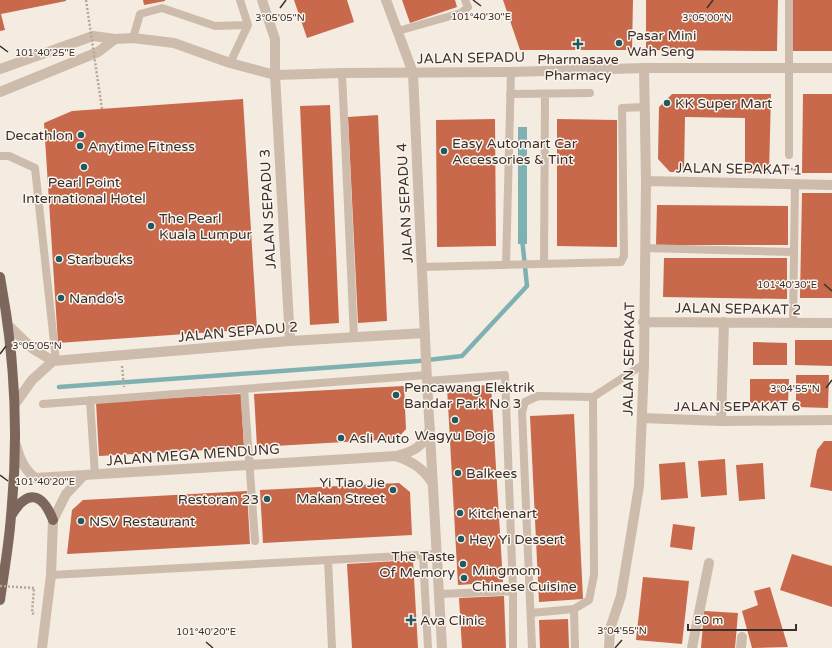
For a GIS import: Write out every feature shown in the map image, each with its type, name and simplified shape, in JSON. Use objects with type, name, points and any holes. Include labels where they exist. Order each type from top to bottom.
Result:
[{"type":"main road","points":[[0,277],[9,326],[15,404],[15,441],[11,516],[0,600]]},
{"type":"main road","points":[[11,516],[24,500],[30,496],[37,497],[44,502],[53,520]]},
{"type":"street","name":"JALAN SEPADU 3","points":[[262,0],[275,39],[275,75],[290,341]]},
{"type":"street","name":"JALAN SEPADU 4","points":[[386,0],[413,73],[426,336]]},
{"type":"street","name":"JALAN SEPADU","points":[[2,66],[93,36],[115,39],[133,38],[174,43],[230,63],[275,75],[511,72],[644,68],[832,68]]},
{"type":"street","points":[[0,92],[98,52],[115,39]]},
{"type":"street","name":"JALAN SEPAKAT","points":[[609,648],[610,630],[621,596],[639,486],[644,364],[643,322],[646,181],[644,68]]},
{"type":"street","name":"JALAN SEPAKAT 1","points":[[646,181],[832,185]]},
{"type":"street","name":"JALAN SEPAKAT 2","points":[[643,322],[832,324]]},
{"type":"street","points":[[721,421],[724,322]]},
{"type":"street","points":[[9,326],[33,349],[54,361],[32,380],[15,404]]},
{"type":"street","name":"JALAN SEPADU 2","points":[[54,361],[290,341],[426,336]]},
{"type":"street","name":"JALAN MEGA MENDUNG","points":[[426,336],[442,648]]},
{"type":"street","name":"JALAN SEPAKAT 6","points":[[642,418],[721,421],[832,420]]},
{"type":"street","name":"JALAN MEGA MENDUNG","points":[[15,441],[26,472],[35,478],[396,456],[412,452],[421,445],[428,436],[430,426]]},
{"type":"street","name":"JALAN MEGA MENDUNG","points":[[396,456],[419,466],[426,473],[434,486]]},
{"type":"street","points":[[42,648],[51,575],[53,520],[66,494],[84,476]]},
{"type":"street","points":[[692,648],[708,563]]},
{"type":"street","points":[[741,648],[742,637]]},
{"type":"lane","points":[[230,63],[248,25],[240,0]]},
{"type":"lane","points":[[398,31],[461,13],[468,7],[465,0]]},
{"type":"lane","points":[[789,0],[789,155]]},
{"type":"lane","points":[[133,38],[140,14],[162,8],[215,26],[248,25]]},
{"type":"lane","points":[[506,265],[511,72]]},
{"type":"lane","points":[[342,73],[354,338]]},
{"type":"lane","points":[[510,94],[590,93]]},
{"type":"lane","points":[[544,264],[545,94]]},
{"type":"lane","points":[[422,267],[617,263],[623,259],[622,108],[645,107]]},
{"type":"lane","points":[[0,156],[9,156],[35,168],[54,361]]},
{"type":"lane","points":[[793,323],[795,184]]},
{"type":"lane","points":[[645,248],[794,252]]},
{"type":"lane","points":[[532,648],[522,412],[525,402],[538,396],[593,397],[644,364]]},
{"type":"lane","points":[[43,404],[427,375],[505,375],[513,591],[513,648]]},
{"type":"lane","points":[[244,389],[255,540]]},
{"type":"lane","points":[[531,613],[574,609],[589,600],[594,575],[593,397]]},
{"type":"lane","points":[[90,400],[95,475]]},
{"type":"lane","points":[[51,575],[438,554]]},
{"type":"lane","points":[[423,555],[428,648]]},
{"type":"lane","points":[[328,560],[332,648]]},
{"type":"lane","points":[[440,594],[513,591]]},
{"type":"lane","points":[[574,609],[575,648]]},
{"type":"path","points":[[86,0],[102,109]]},
{"type":"path","points":[[789,155],[786,169],[795,169],[795,184]]},
{"type":"path","points":[[123,375],[124,389]]},
{"type":"path","points":[[0,586],[34,588],[32,613]]},
{"type":"water","points":[[518,127],[527,127],[527,244],[518,244]]},
{"type":"building","points":[[0,0],[66,1],[1,14],[5,30],[0,31]]},
{"type":"building","points":[[143,0],[165,0],[165,1],[144,5]]},
{"type":"building","points":[[294,0],[347,0],[354,22],[307,38]]},
{"type":"building","points":[[402,0],[455,0],[457,7],[410,23]]},
{"type":"building","points":[[503,0],[633,0],[632,50],[520,50]]},
{"type":"building","points":[[646,0],[778,0],[777,51],[646,50]]},
{"type":"building","points":[[791,0],[832,0],[832,51],[791,51]]},
{"type":"building","points":[[672,94],[771,94],[769,173],[745,173],[745,118],[685,117],[684,172],[670,172],[658,159],[659,107]]},
{"type":"building","points":[[803,94],[832,94],[832,173],[802,173]]},
{"type":"building","name":"The Pearl Kuala Lumpur","points":[[243,99],[257,329],[58,343],[44,123],[72,111]]},
{"type":"building","points":[[330,105],[339,323],[310,325],[300,106]]},
{"type":"building","points":[[378,115],[387,321],[358,323],[348,117]]},
{"type":"building","points":[[495,119],[496,246],[437,247],[436,120]]},
{"type":"building","points":[[557,119],[617,120],[617,247],[557,246]]},
{"type":"building","points":[[802,193],[832,193],[832,298],[800,298]]},
{"type":"building","points":[[657,205],[788,206],[788,245],[656,245]]},
{"type":"building","points":[[664,258],[787,258],[787,299],[663,297]]},
{"type":"building","points":[[795,340],[832,340],[832,366],[795,365]]},
{"type":"building","points":[[753,342],[787,343],[787,365],[753,365]]},
{"type":"building","points":[[796,375],[829,375],[828,408],[796,407]]},
{"type":"building","points":[[750,379],[789,379],[788,403],[750,403]]},
{"type":"building","points":[[491,385],[503,582],[458,585],[447,387]]},
{"type":"building","points":[[404,386],[406,429],[397,439],[257,447],[254,394]]},
{"type":"building","points":[[241,394],[244,448],[99,456],[96,402]]},
{"type":"building","points":[[574,414],[583,599],[539,602],[530,416]]},
{"type":"building","points":[[824,441],[832,441],[832,491],[810,487],[817,450]]},
{"type":"building","points":[[725,459],[727,495],[701,497],[698,461]]},
{"type":"building","points":[[685,462],[688,498],[661,500],[659,464]]},
{"type":"building","points":[[763,463],[765,499],[739,501],[736,465]]},
{"type":"building","points":[[399,483],[410,492],[412,535],[263,543],[260,490]]},
{"type":"building","points":[[247,491],[250,544],[67,554],[72,510],[83,500]]},
{"type":"building","points":[[673,524],[695,527],[692,550],[670,547]]},
{"type":"building","points":[[792,554],[832,566],[832,607],[780,590]]},
{"type":"building","points":[[413,560],[418,648],[352,648],[347,564]]},
{"type":"building","points":[[643,577],[689,581],[682,644],[636,640]]},
{"type":"building","points":[[770,587],[788,647],[752,648],[742,611],[758,605],[754,591]]},
{"type":"building","points":[[504,596],[506,648],[462,648],[459,598]]},
{"type":"building","points":[[704,611],[738,613],[735,648],[701,648]]},
{"type":"building","points":[[568,619],[569,648],[540,648],[539,620]]},
{"type":"waterway","points":[[59,387],[419,361],[462,356],[527,286],[522,238]]},
{"type":"place","name":"Pasar Mini Wah Seng","points":[[619,43]]},
{"type":"place","name":"Pharmasave Pharmacy","points":[[578,44]]},
{"type":"place","name":"KK Super Mart","points":[[667,103]]},
{"type":"place","name":"Decathlon","points":[[81,135]]},
{"type":"place","name":"Anytime Fitness","points":[[80,146]]},
{"type":"place","name":"Easy Automart Car Accessories & Tint","points":[[444,151]]},
{"type":"place","name":"Pearl Point International Hotel","points":[[84,167]]},
{"type":"place","name":"The Pearl Kuala Lumpur","points":[[151,226]]},
{"type":"place","name":"Starbucks","points":[[59,259]]},
{"type":"place","name":"Nando's","points":[[61,298]]},
{"type":"place","name":"Pencawang Elektrik Bandar Park No 3","points":[[396,395]]},
{"type":"place","name":"Wagyu Dojo","points":[[455,420]]},
{"type":"place","name":"Asli Auto","points":[[341,438]]},
{"type":"place","name":"Balkees","points":[[458,473]]},
{"type":"place","name":"Yi Tiao Jie Makan Street","points":[[393,490]]},
{"type":"place","name":"Restoran 23","points":[[267,499]]},
{"type":"place","name":"Kitchenart","points":[[460,513]]},
{"type":"place","name":"NSV Restaurant","points":[[81,521]]},
{"type":"place","name":"Hey Yi Dessert","points":[[461,539]]},
{"type":"place","name":"The Taste Of Memory","points":[[463,564]]},
{"type":"place","name":"Mingmom Chinese Cuisine","points":[[464,578]]},
{"type":"place","name":"Ava Clinic","points":[[411,620]]}]
